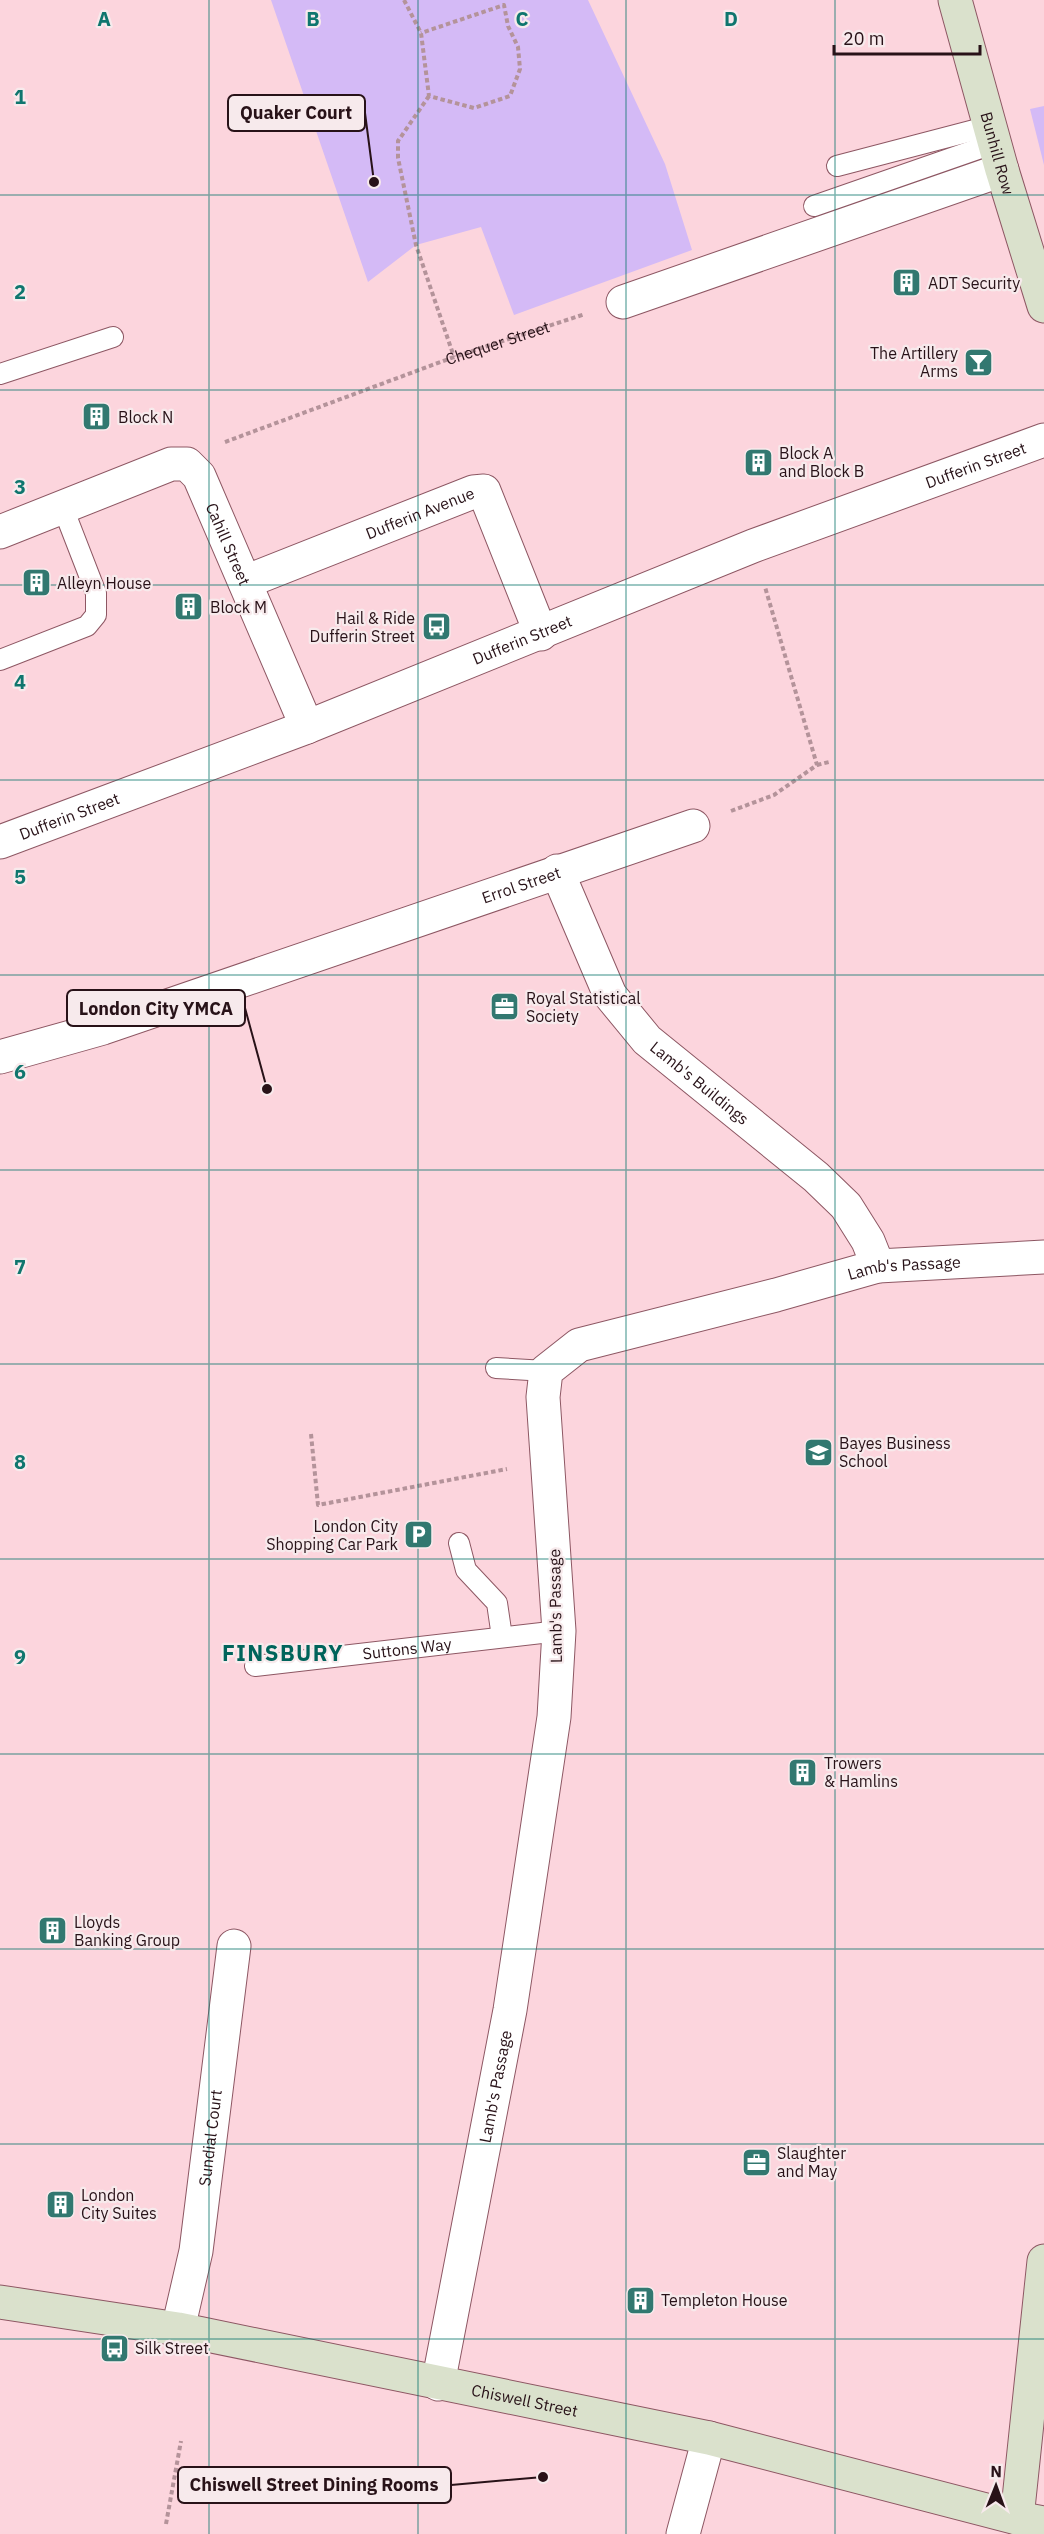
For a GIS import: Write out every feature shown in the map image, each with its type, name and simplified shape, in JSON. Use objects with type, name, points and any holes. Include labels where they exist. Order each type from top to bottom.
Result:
[{"type":"main road","name":"Bunhill Row","points":[[956,0],[995,146],[1044,306]]},
{"type":"main road","points":[[1031,2521],[1044,2261]]},
{"type":"main road","name":"Chiswell Street","points":[[0,2302],[178,2329],[709,2438],[1031,2521]]},
{"type":"street","points":[[623,302],[995,146]]},
{"type":"street","name":"Dufferin Street","points":[[0,842],[307,727],[541,634],[753,546],[1044,440]]},
{"type":"street","points":[[0,532],[171,464],[187,464]]},
{"type":"street","name":"Cahill Street","points":[[187,464],[199,476],[307,727]]},
{"type":"street","name":"Dufferin Avenue","points":[[245,582],[473,492],[484,491],[541,634]]},
{"type":"street","name":"Errol Street","points":[[0,1057],[104,1028],[693,826]]},
{"type":"street","name":"Lamb's Buildings","points":[[557,871],[610,995],[647,1040],[816,1177],[846,1206],[868,1241],[878,1266]]},
{"type":"street","name":"Lamb's Passage","points":[[438,2384],[510,2010],[554,1717],[559,1631],[543,1397],[546,1371],[579,1345],[776,1295],[878,1266],[1044,1257]]},
{"type":"street","name":"Sundial Court","points":[[178,2329],[196,2251],[234,1946]]},
{"type":"street","points":[[683,2534],[709,2438]]},
{"type":"lane","points":[[837,166],[995,146]]},
{"type":"lane","points":[[814,206],[995,146]]},
{"type":"lane","points":[[0,374],[114,337]]},
{"type":"lane","points":[[0,660],[87,626],[96,615],[96,593],[63,508]]},
{"type":"lane","points":[[496,1368],[546,1371]]},
{"type":"lane","points":[[459,1543],[466,1570],[497,1603],[502,1637]]},
{"type":"lane","name":"Suttons Way","points":[[255,1666],[559,1631]]},
{"type":"path","points":[[404,0],[421,33],[429,96],[398,141],[398,158],[416,245],[454,357]]},
{"type":"path","points":[[421,33],[504,4],[508,26],[518,47],[520,69],[510,96],[474,108],[429,96]]},
{"type":"path","name":"Chequer Street","points":[[187,464],[228,440],[454,357],[623,302]]},
{"type":"path","points":[[753,546],[817,765]]},
{"type":"path","points":[[693,826],[774,795],[817,765],[829,762]]},
{"type":"path","points":[[312,1434],[318,1505],[549,1461]]},
{"type":"path","points":[[166,2524],[181,2441]]},
{"type":"shaded area","points":[[271,0],[588,0],[665,164],[692,250],[514,315],[481,227],[416,245],[368,282]]},
{"type":"shaded area","points":[[1044,106],[1044,165],[1030,109]]},
{"type":"place","name":"Quaker Court","points":[[374,182]]},
{"type":"place","name":"ADT Security","points":[[907,283]]},
{"type":"place","name":"The Artillery Arms","points":[[979,362]]},
{"type":"place","name":"Block N","points":[[97,417]]},
{"type":"place","name":"Block A and Block B","points":[[758,462]]},
{"type":"place","name":"Alleyn House","points":[[36,583]]},
{"type":"place","name":"Block M","points":[[189,607]]},
{"type":"place","name":"Hail & Ride Dufferin Street","points":[[436,627]]},
{"type":"place","name":"Royal Statistical Society","points":[[505,1007]]},
{"type":"place","name":"London City YMCA","points":[[267,1089]]},
{"type":"place","name":"Bayes Business School","points":[[818,1452]]},
{"type":"place","name":"London City Shopping Car Park","points":[[419,1535]]},
{"type":"place","name":"Trowers & Hamlins","points":[[803,1772]]},
{"type":"place","name":"Lloyds Banking Group","points":[[53,1931]]},
{"type":"place","name":"Slaughter and May","points":[[756,2162]]},
{"type":"place","name":"London City Suites","points":[[60,2204]]},
{"type":"place","name":"Templeton House","points":[[640,2300]]},
{"type":"place","name":"Silk Street","points":[[114,2348]]},
{"type":"place","name":"Chiswell Street Dining Rooms","points":[[543,2477]]},
{"type":"district","name":"FINSBURY","points":[[283,1653]]}]
